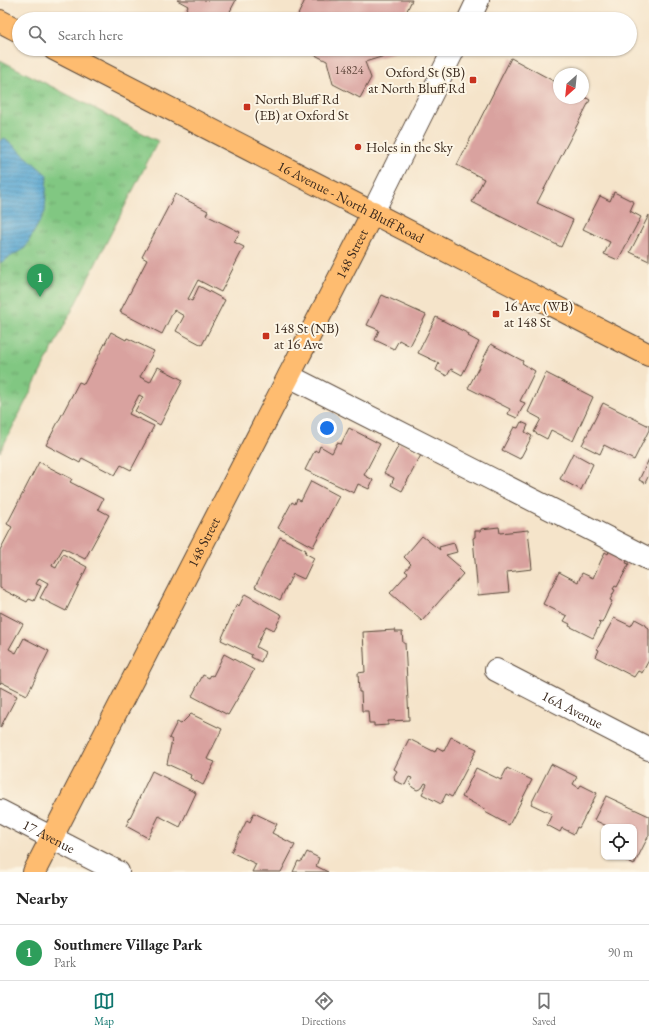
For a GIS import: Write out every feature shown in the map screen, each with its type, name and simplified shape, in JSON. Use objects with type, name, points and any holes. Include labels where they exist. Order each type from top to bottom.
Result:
[{"type":"main road","points":[[0,21],[12,27]]},
{"type":"main road","name":"16 Avenue - North Bluff Road","points":[[68,56],[649,355]]},
{"type":"main road","name":"148 Street","points":[[34,872],[372,212]]},
{"type":"street","points":[[472,12],[478,0]]},
{"type":"street","points":[[372,212],[450,56]]},
{"type":"street","points":[[289,376],[649,559]]},
{"type":"street","name":"16A Avenue","points":[[496,670],[649,749]]},
{"type":"street","name":"17 Avenue","points":[[0,811],[118,872]]},
{"type":"green space","points":[[0,60],[158,141],[0,452]]},
{"type":"water","points":[[5,138],[47,175],[45,212],[25,248],[0,263],[0,141]]},
{"type":"building","points":[[177,0],[236,0],[230,12],[185,12],[188,6]]},
{"type":"building","points":[[305,0],[412,0],[406,12],[299,12]]},
{"type":"building","points":[[317,56],[384,56],[365,62],[371,78],[360,98],[333,84],[327,61]]},
{"type":"building","points":[[511,58],[553,81],[553,104],[588,104],[537,203],[573,220],[561,247],[472,202],[484,179],[457,165]]},
{"type":"building","points":[[614,192],[634,202],[630,211],[641,217],[618,260],[604,254],[610,242],[583,229],[600,196],[610,201]]},
{"type":"building","points":[[175,194],[208,211],[206,215],[240,232],[234,242],[244,247],[221,292],[198,280],[188,299],[192,301],[199,286],[225,300],[202,345],[176,331],[184,316],[174,310],[162,334],[120,312],[147,260],[142,257]]},
{"type":"building","points":[[649,215],[649,261],[630,252]]},
{"type":"building","points":[[382,295],[426,315],[410,346],[399,340],[394,349],[375,340],[379,330],[367,325]]},
{"type":"building","points":[[436,317],[469,334],[468,336],[479,342],[462,375],[451,369],[447,376],[436,370],[439,363],[418,353]]},
{"type":"building","points":[[111,332],[126,340],[127,338],[154,351],[140,377],[150,382],[158,367],[183,380],[160,425],[135,411],[143,397],[139,395],[129,414],[154,426],[131,470],[121,465],[115,475],[82,458],[80,463],[46,445],[79,382],[84,384]]},
{"type":"building","points":[[491,344],[523,361],[522,363],[535,371],[520,401],[525,403],[517,418],[508,414],[510,409],[468,388]]},
{"type":"building","points":[[546,373],[593,397],[573,441],[551,430],[547,439],[534,432],[541,419],[528,412]]},
{"type":"building","points":[[603,403],[649,426],[649,430],[634,460],[604,445],[600,454],[582,445]]},
{"type":"building","points":[[521,422],[528,425],[525,432],[532,436],[520,459],[502,450],[514,427],[518,428]]},
{"type":"building","points":[[349,428],[380,444],[364,475],[373,480],[369,489],[358,484],[354,493],[305,470],[315,450],[318,452],[320,446],[332,453],[337,443],[341,444]]},
{"type":"building","points":[[400,443],[421,455],[402,491],[391,485],[394,478],[384,473]]},
{"type":"building","points":[[573,453],[593,464],[581,490],[560,479]]},
{"type":"building","points":[[649,459],[649,475],[645,483],[639,480]]},
{"type":"building","points":[[39,462],[72,479],[70,482],[103,499],[98,509],[109,515],[85,559],[63,548],[54,564],[53,563],[52,566],[56,568],[63,554],[87,567],[66,611],[40,598],[48,583],[39,578],[36,584],[41,586],[34,601],[29,599],[27,602],[0,588],[0,550],[12,527],[7,524]]},
{"type":"building","points":[[311,481],[339,496],[313,547],[278,528],[292,502],[295,504],[297,499],[301,501]]},
{"type":"building","points":[[499,527],[500,533],[528,530],[532,569],[507,572],[509,592],[478,595],[473,538],[475,537],[475,531]]},
{"type":"building","points":[[422,536],[440,550],[439,547],[454,543],[457,552],[446,555],[460,567],[458,569],[463,574],[422,621],[390,593],[408,573],[405,571],[411,564],[404,557]]},
{"type":"building","points":[[280,537],[306,550],[305,553],[314,558],[304,579],[293,574],[280,600],[255,587]]},
{"type":"building","points":[[610,549],[628,558],[626,563],[629,564],[617,587],[615,586],[613,589],[615,590],[610,600],[612,601],[602,623],[598,622],[600,624],[593,638],[569,626],[570,624],[564,621],[567,616],[543,604],[559,572],[578,582],[582,573],[593,578],[605,552],[608,554]]},
{"type":"building","points":[[245,594],[282,615],[274,630],[266,626],[256,647],[265,652],[261,662],[251,657],[252,655],[221,640],[237,604],[239,606]]},
{"type":"building","points":[[0,612],[23,624],[9,649],[16,653],[24,638],[49,651],[27,695],[1,682],[0,684]]},
{"type":"building","points":[[614,618],[631,626],[635,619],[649,628],[649,660],[642,673],[638,671],[634,677],[596,657],[599,650],[597,649]]},
{"type":"building","points":[[395,630],[395,632],[402,632],[403,643],[405,643],[409,720],[388,721],[388,725],[374,726],[374,723],[369,723],[368,711],[362,711],[361,692],[359,692],[358,673],[365,672],[363,632]]},
{"type":"building","points":[[224,654],[254,670],[228,715],[192,696],[203,675],[209,678],[211,675],[213,676]]},
{"type":"building","points":[[0,687],[17,696],[0,728]]},
{"type":"building","points":[[191,714],[222,729],[207,759],[215,762],[203,785],[190,778],[191,775],[167,764],[172,740],[169,738],[177,722],[181,724]]},
{"type":"building","points":[[451,737],[477,749],[452,797],[446,794],[441,804],[422,794],[427,784],[425,783],[422,788],[417,790],[412,787],[410,782],[412,778],[409,777],[405,785],[395,781],[394,776],[397,771],[394,769],[409,739],[435,752],[437,747],[444,751]]},
{"type":"building","points":[[551,764],[577,777],[573,784],[579,788],[581,785],[597,793],[579,828],[577,827],[574,834],[562,828],[560,832],[547,825],[552,814],[531,804]]},
{"type":"building","points":[[476,768],[501,780],[507,768],[532,780],[509,825],[462,797]]},
{"type":"building","points":[[152,771],[196,793],[180,827],[159,816],[148,838],[126,826]]},
{"type":"building","points":[[606,796],[649,816],[649,835],[637,859],[637,824],[603,824],[594,820]]},
{"type":"building","points":[[254,813],[277,824],[272,833],[295,845],[281,872],[252,872],[256,864],[231,852],[247,820],[250,822]]},
{"type":"building","points":[[307,852],[319,858],[316,866],[328,872],[293,872],[298,861],[300,862],[303,860]]},
{"type":"building","points":[[625,860],[636,860],[634,865]]},
{"type":"place","name":"Oxford St (SB) at North Bluff Rd","points":[[473,80]]},
{"type":"place","name":"North Bluff Rd (EB) at Oxford St","points":[[247,107]]},
{"type":"place","name":"Holes in the Sky","points":[[358,147]]},
{"type":"place","name":"Southmere Village Park","points":[[40,297]]},
{"type":"place","name":"16 Ave (WB) at 148 St","points":[[496,314]]},
{"type":"place","name":"148 St (NB) at 16 Ave","points":[[266,336]]}]
